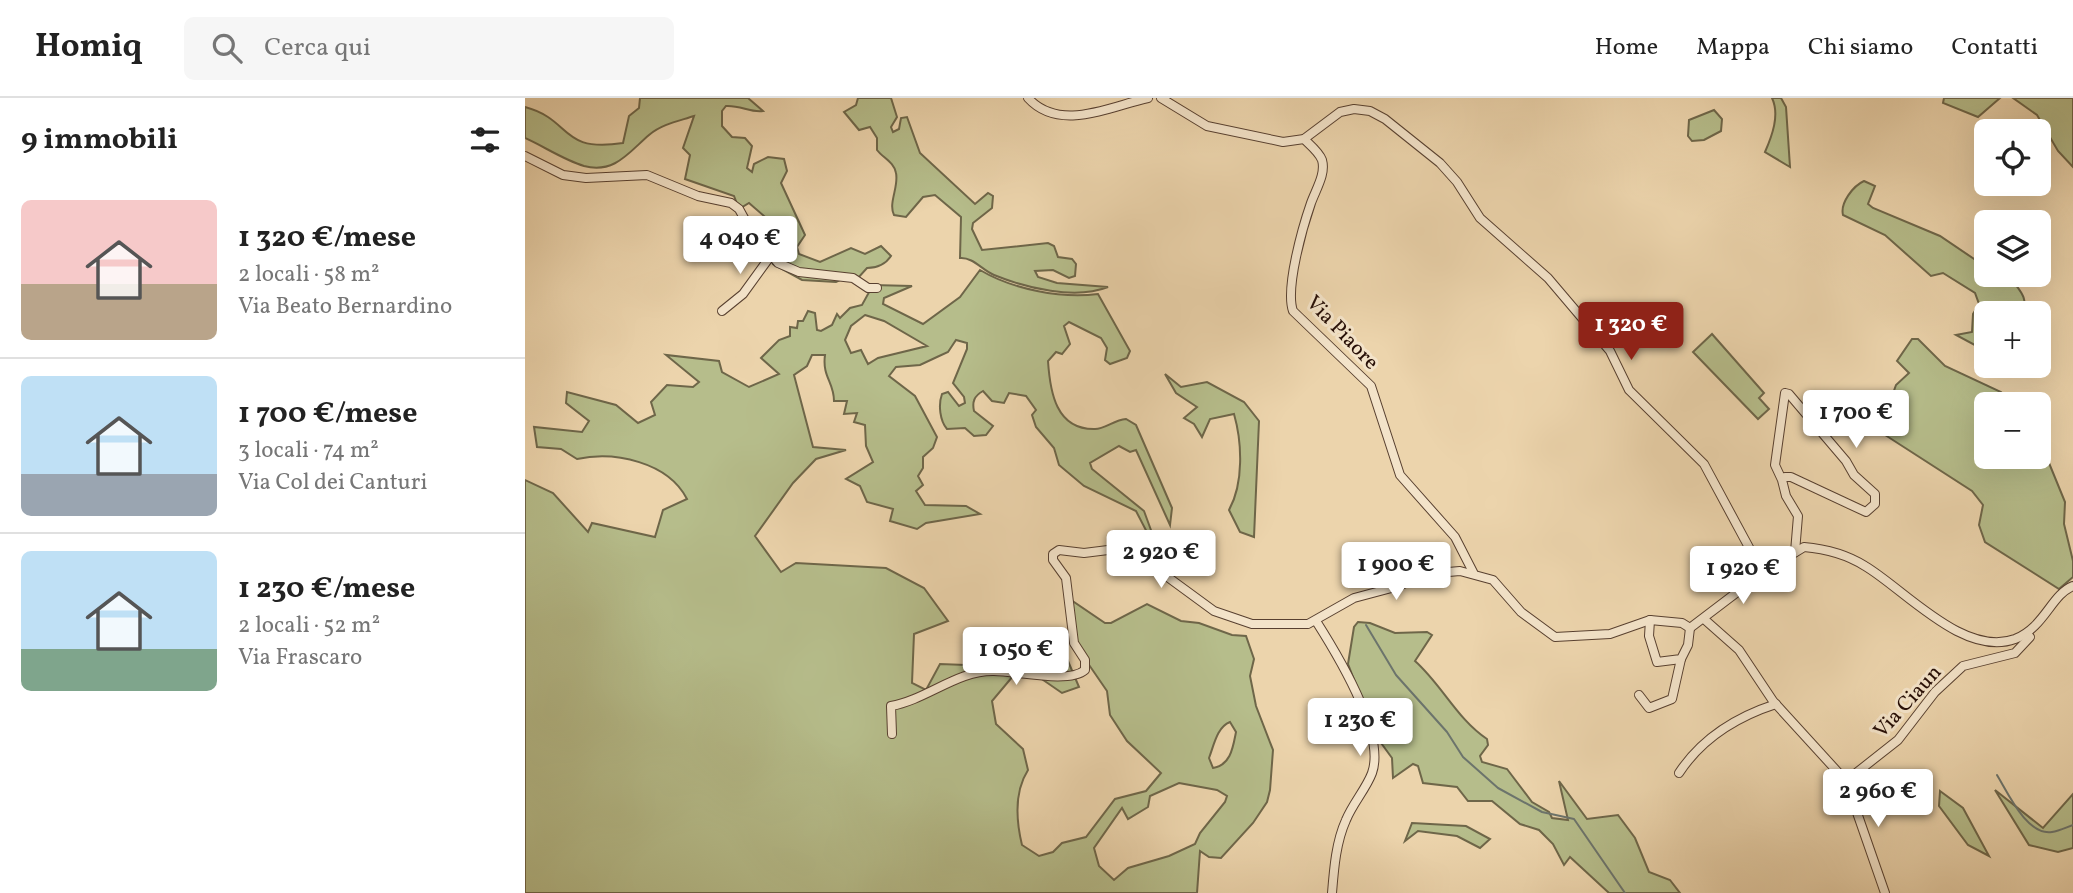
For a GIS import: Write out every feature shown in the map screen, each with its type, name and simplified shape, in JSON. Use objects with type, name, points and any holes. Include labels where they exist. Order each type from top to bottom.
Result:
[{"type":"street","points":[[1028,98],[1049,111],[1076,116],[1148,98]]},
{"type":"street","points":[[1161,98],[1207,126],[1283,142],[1304,139],[1340,112],[1354,108],[1370,111],[1440,163],[1481,218],[1548,278],[1610,351],[1629,390],[1705,464],[1765,570]]},
{"type":"street","name":"Via Piaore","points":[[1304,139],[1319,155],[1322,167],[1294,275],[1291,303],[1293,311],[1371,386],[1400,475],[1455,537],[1473,572]]},
{"type":"street","points":[[525,156],[563,175],[586,178],[647,175],[698,196],[731,203],[739,209],[750,229],[778,263],[799,271],[853,278],[868,288],[877,288]]},
{"type":"street","points":[[722,311],[743,294],[772,254]]},
{"type":"street","points":[[1782,480],[1791,477],[1866,512],[1875,504],[1875,494],[1854,475],[1846,461],[1789,394],[1785,393],[1782,397],[1775,465],[1786,496],[1798,516],[1795,552]]},
{"type":"street","points":[[1690,628],[1765,570],[1804,547],[1845,555],[1866,566],[1952,629],[1982,640],[2011,641],[2027,634]]},
{"type":"street","points":[[892,734],[891,706],[911,703],[949,683],[991,670],[1079,676],[1086,670],[1085,660],[1074,643],[1066,578],[1053,560],[1053,554],[1059,550],[1108,550],[1127,553],[1154,567],[1205,606],[1240,622],[1300,624],[1316,621],[1354,598],[1399,586],[1425,574],[1448,570],[1473,572],[1493,580],[1521,612],[1555,637],[1610,634],[1650,620],[1682,624],[1690,628]]},
{"type":"street","name":"Via Ciaun","points":[[1846,781],[1898,740],[1935,692],[1963,666],[2015,653],[2030,637],[2027,634],[2047,616],[2066,589],[2073,586]]},
{"type":"street","points":[[1704,619],[1739,650],[1776,704],[1846,781],[1885,893]]},
{"type":"street","points":[[1650,620],[1649,636],[1657,662],[1681,659]]},
{"type":"street","points":[[1316,621],[1348,673],[1375,743],[1372,771],[1343,829],[1335,860],[1332,893]]},
{"type":"street","points":[[1639,695],[1649,708],[1672,699],[1681,659],[1688,645],[1690,628]]},
{"type":"street","points":[[1679,773],[1692,752],[1734,719],[1776,704]]},
{"type":"green space","points":[[640,98],[748,98],[763,111],[726,106],[722,111],[722,126],[732,137],[745,138],[752,146],[747,168],[752,172],[754,164],[768,157],[784,159],[787,171],[781,183],[805,235],[797,247],[799,254],[820,262],[851,248],[865,254],[881,246],[891,256],[881,265],[867,268],[858,278],[846,277],[836,282],[802,280],[773,264],[770,256],[777,242],[772,223],[749,203],[739,209],[734,196],[685,179],[690,155],[683,148],[694,116],[659,128],[621,160],[604,167],[584,166],[525,138],[525,107],[540,113],[568,134],[587,143],[623,143],[629,116],[639,108]]},
{"type":"green space","points":[[858,98],[891,98],[897,117],[891,127],[893,132],[899,129],[901,118],[907,117],[920,153],[975,204],[988,193],[993,196],[992,208],[973,223],[972,229],[982,250],[1048,243],[1054,246],[1058,257],[1072,259],[1076,264],[1075,276],[1069,278],[1053,270],[1035,271],[1038,277],[1057,283],[1108,287],[1081,292],[1035,288],[994,275],[965,258],[960,258],[961,217],[935,195],[923,197],[906,217],[894,215],[892,205],[897,178],[895,169],[877,150],[877,138],[870,127],[859,130],[844,112],[856,105]]},
{"type":"green space","points":[[1772,98],[1781,98],[1786,107],[1790,167],[1765,152],[1775,118]]},
{"type":"green space","points":[[1944,98],[2000,98],[1978,117],[1943,103]]},
{"type":"green space","points":[[2013,98],[2073,98],[2073,167],[2051,139],[2051,119],[2039,119]]},
{"type":"green space","points":[[1714,110],[1722,119],[1721,131],[1704,140],[1692,141],[1688,136],[1689,120]]},
{"type":"green space","points":[[1864,181],[1875,186],[1868,204],[1873,208],[1940,236],[1974,259],[1974,287],[2017,287],[2024,301],[1978,301],[1975,293],[1943,273],[1931,276],[1885,235],[1843,215],[1843,205]]},
{"type":"green space","points":[[980,270],[1037,291],[1068,295],[1098,294],[1130,351],[1127,358],[1110,364],[1105,360],[1107,348],[1101,338],[1069,322],[1064,326],[1070,344],[1062,354],[1056,352],[1048,361],[1053,396],[1064,416],[1082,428],[1099,429],[1126,419],[1136,425],[1172,508],[1170,525],[1136,450],[1130,452],[1119,446],[1090,463],[1092,469],[1144,511],[1163,563],[1136,511],[1084,486],[1059,465],[1054,448],[1036,427],[1032,415],[1036,410],[1026,396],[1009,393],[1004,403],[992,401],[983,391],[976,397],[973,408],[993,426],[986,435],[974,436],[965,428],[947,429],[940,413],[942,394],[948,392],[959,406],[965,403],[964,397],[953,383],[967,343],[956,340],[948,352],[920,365],[896,367],[889,376],[915,396],[937,437],[933,448],[923,457],[923,468],[918,476],[923,485],[916,491],[925,505],[966,506],[980,514],[926,523],[917,529],[890,521],[893,509],[867,502],[860,486],[846,479],[873,462],[866,446],[865,425],[854,422],[857,413],[844,414],[847,401],[834,401],[825,369],[825,355],[812,355],[807,366],[794,375],[813,447],[846,450],[816,459],[793,483],[755,536],[781,572],[796,563],[886,568],[924,588],[948,621],[914,634],[912,683],[926,690],[940,664],[966,665],[1014,636],[1057,635],[1079,687],[1062,693],[1033,673],[1013,676],[992,701],[996,724],[1023,749],[1028,770],[1018,797],[1018,826],[1022,845],[1039,856],[1053,852],[1062,843],[1086,837],[1115,799],[1146,791],[1161,773],[1127,741],[1110,715],[1107,691],[1074,643],[1071,600],[1105,623],[1111,623],[1147,604],[1181,621],[1199,623],[1232,635],[1246,636],[1254,659],[1250,676],[1256,706],[1273,750],[1267,802],[1253,823],[1221,858],[1209,857],[1200,851],[1197,893],[525,893],[525,480],[553,493],[588,532],[592,523],[655,537],[663,510],[687,499],[667,476],[639,462],[608,457],[577,459],[561,449],[537,447],[534,427],[582,432],[589,421],[566,403],[567,392],[616,405],[638,423],[655,415],[651,402],[667,385],[693,387],[699,382],[666,355],[719,361],[722,372],[749,387],[779,374],[761,358],[779,340],[790,336],[790,327],[797,328],[798,321],[803,321],[808,311],[815,313],[817,330],[821,331],[832,325],[837,314],[840,318],[850,308],[862,305],[873,285],[912,286],[884,298],[883,304],[923,324],[960,297]],"holes":[[[865,315],[884,321],[927,346],[878,358],[868,364],[861,350],[851,353],[845,340],[851,326]],[[1230,722],[1236,732],[1232,749],[1224,763],[1213,768],[1209,758],[1217,737]],[[1179,783],[1217,790],[1227,796],[1195,844],[1169,856],[1128,868],[1114,880],[1099,866],[1094,848],[1122,808],[1128,819],[1148,807],[1150,796]]]},
{"type":"green space","points":[[1973,314],[1974,345],[1956,335],[1972,332]]},
{"type":"green space","points":[[1712,334],[1764,393],[1759,398],[1769,409],[1758,419],[1693,352]]},
{"type":"green space","points":[[1912,339],[1918,339],[1945,366],[2001,392],[1974,392],[1974,469],[2051,468],[2065,502],[2064,524],[2073,561],[2073,577],[2059,589],[1985,542],[1979,525],[1983,505],[1972,491],[1882,433],[1881,427],[1896,385],[1909,373],[1897,361]]},
{"type":"green space","points":[[1165,374],[1181,387],[1207,382],[1244,402],[1259,421],[1254,537],[1240,532],[1229,510],[1237,488],[1240,462],[1239,437],[1234,414],[1210,419],[1202,437],[1194,424],[1184,418],[1197,407],[1176,393]]},
{"type":"green space","points":[[1358,622],[1370,623],[1395,633],[1427,632],[1432,635],[1415,661],[1467,722],[1487,739],[1488,745],[1480,756],[1482,762],[1507,769],[1532,802],[1549,812],[1552,818],[1568,820],[1559,781],[1587,819],[1618,815],[1635,838],[1649,872],[1670,880],[1680,893],[1609,893],[1570,857],[1564,865],[1553,844],[1539,830],[1520,824],[1492,801],[1468,801],[1457,787],[1423,783],[1418,766],[1413,764],[1393,778],[1392,758],[1376,736],[1348,664],[1354,627]]},
{"type":"green space","points":[[1995,790],[2043,828],[2073,794],[2073,848],[2058,852],[2029,845]]},
{"type":"green space","points":[[1940,791],[1963,808],[1989,856],[1968,845],[1939,806]]},
{"type":"green space","points":[[1412,823],[1466,826],[1490,839],[1480,848],[1457,836],[1418,831],[1405,841]]},
{"type":"waterway","points":[[1366,625],[1396,675],[1447,732],[1463,757],[1498,788],[1542,812],[1574,819],[1625,893]]},
{"type":"waterway","points":[[1997,775],[2019,812],[2034,827],[2052,832],[2073,825]]}]
